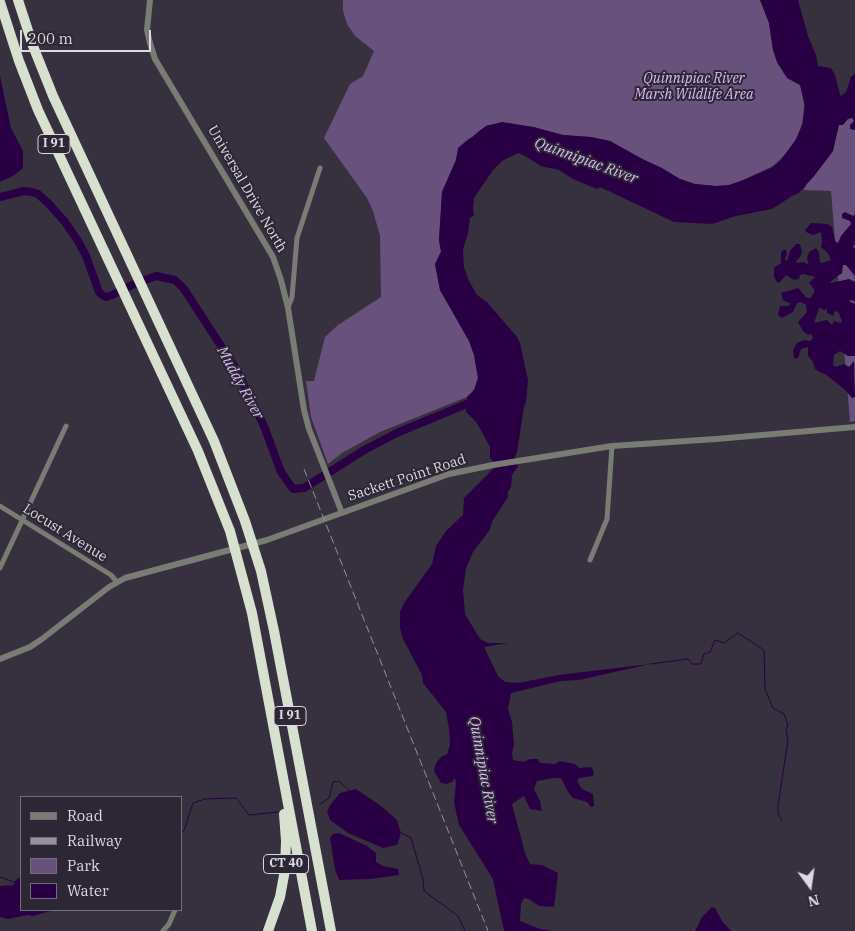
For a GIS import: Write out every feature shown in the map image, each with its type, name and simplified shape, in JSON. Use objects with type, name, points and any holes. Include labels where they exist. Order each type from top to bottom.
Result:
[{"type":"highway","name":"I 91","points":[[18,0],[33,46],[50,88],[222,459],[249,533],[257,558],[274,631],[331,931]]},
{"type":"highway","name":"I 91","points":[[0,2],[36,104],[204,465],[233,540],[252,613],[312,931]]},
{"type":"highway","name":"CT 40","points":[[268,931],[280,897],[285,870],[286,834],[283,808],[287,796]]},
{"type":"highway","name":"CT 40","points":[[321,875],[330,893],[338,931]]},
{"type":"street","name":"Universal Drive North","points":[[150,0],[148,30],[155,59],[265,240],[273,257],[288,308],[304,410],[309,429],[342,513]]},
{"type":"street","points":[[288,308],[292,297],[297,238],[320,168]]},
{"type":"street","points":[[0,568],[66,426]]},
{"type":"street","name":"Sackett Point Road","points":[[0,659],[42,639],[117,582],[137,574],[260,543],[441,477],[494,464],[612,446],[716,440],[855,427]]},
{"type":"street","points":[[590,560],[607,519],[612,446]]},
{"type":"street","name":"Locust Avenue","points":[[0,506],[111,575],[117,582]]},
{"type":"street","points":[[163,931],[169,924],[175,911]]},
{"type":"green space","name":"Quinnipiac River Marsh Wildlife Area","points":[[343,0],[760,0],[769,23],[773,50],[777,62],[787,78],[801,87],[804,104],[803,122],[792,148],[773,166],[741,181],[729,185],[716,186],[695,184],[680,179],[610,141],[591,137],[563,135],[509,123],[489,125],[480,130],[459,147],[456,160],[442,192],[439,240],[441,251],[435,264],[440,290],[469,341],[474,355],[478,378],[474,390],[467,397],[380,432],[342,453],[328,464],[311,417],[306,381],[314,381],[325,337],[338,325],[381,297],[380,236],[373,211],[367,198],[324,138],[350,84],[363,76],[374,51],[355,36],[347,24],[343,11]]},
{"type":"green space","points":[[855,103],[855,421],[850,422],[831,191],[804,190],[807,183],[833,151],[841,106]]},
{"type":"water","name":"Quinnipiac River","points":[[760,0],[798,0],[818,66],[831,68],[841,96],[846,92],[851,77],[855,73],[855,130],[850,129],[850,125],[854,121],[852,118],[848,119],[843,125],[839,125],[833,151],[799,193],[772,209],[736,216],[712,224],[674,222],[600,187],[597,189],[573,179],[559,170],[541,166],[518,153],[502,161],[493,170],[474,198],[474,215],[470,218],[463,250],[464,267],[477,295],[487,302],[517,337],[528,380],[526,402],[515,457],[518,466],[512,475],[508,497],[493,520],[489,531],[473,552],[466,568],[463,590],[465,614],[480,639],[488,643],[508,643],[484,647],[498,676],[505,682],[518,683],[559,675],[650,664],[579,680],[561,681],[511,693],[508,709],[512,722],[513,760],[524,762],[530,759],[538,759],[540,763],[555,764],[560,761],[575,764],[579,768],[591,767],[594,771],[593,776],[579,778],[577,781],[582,789],[593,794],[594,806],[591,807],[587,802],[573,798],[561,778],[537,781],[534,789],[540,801],[542,811],[530,809],[524,796],[512,804],[525,853],[530,864],[542,865],[558,873],[554,907],[539,906],[524,898],[521,904],[520,921],[540,929],[553,931],[504,931],[493,879],[459,825],[454,802],[455,778],[447,784],[441,783],[434,771],[436,763],[447,754],[450,745],[446,712],[423,683],[422,675],[403,639],[400,628],[400,612],[404,603],[432,564],[436,546],[446,531],[463,515],[464,498],[494,468],[493,461],[490,458],[490,447],[476,422],[466,412],[467,397],[474,390],[478,378],[474,355],[469,341],[440,290],[435,264],[441,252],[439,240],[442,192],[456,160],[458,148],[486,126],[502,122],[534,127],[563,135],[591,137],[610,141],[680,179],[695,184],[729,185],[771,168],[780,161],[797,138],[802,125],[805,106],[800,85],[787,78],[777,62],[773,50],[769,23]]},
{"type":"water","points":[[0,76],[11,128],[23,151],[23,168],[13,176],[0,182]]},
{"type":"water","points":[[845,212],[853,216],[855,214],[855,244],[853,247],[855,248],[855,276],[846,265],[843,265],[842,273],[830,282],[849,279],[855,282],[855,302],[849,301],[855,304],[855,356],[848,356],[840,351],[834,355],[833,365],[836,367],[844,364],[849,367],[854,361],[855,397],[852,398],[825,374],[815,369],[813,362],[808,356],[808,347],[801,349],[798,358],[795,359],[794,357],[793,350],[797,343],[804,340],[810,341],[813,338],[811,334],[808,335],[803,331],[798,322],[807,312],[806,305],[801,302],[797,303],[793,312],[782,318],[778,315],[780,306],[791,304],[783,300],[781,293],[798,288],[807,298],[811,298],[815,290],[809,283],[815,277],[803,274],[800,275],[799,279],[794,280],[786,275],[779,283],[774,276],[774,268],[781,263],[781,252],[785,249],[787,253],[785,260],[787,261],[790,251],[796,244],[800,244],[802,252],[796,261],[797,263],[804,262],[809,265],[807,258],[809,252],[816,248],[819,253],[820,262],[831,260],[828,253],[821,247],[821,232],[813,235],[805,230],[811,223],[827,224],[832,227],[835,241],[838,243],[851,224],[850,221],[842,218],[842,214]],"holes":[[[819,308],[823,310],[827,309],[827,313],[834,316],[834,312],[838,311],[842,321],[840,323],[834,321],[832,325],[827,320],[814,323]]]},
{"type":"water","points":[[356,789],[381,806],[397,820],[401,833],[397,845],[383,848],[348,833],[330,820],[327,811],[340,793]]},
{"type":"water","points":[[339,833],[367,846],[376,853],[376,862],[383,866],[398,869],[399,875],[370,879],[339,880],[335,869],[330,838],[333,834]]},
{"type":"water","points":[[20,877],[20,911],[50,911],[33,916],[27,915],[8,919],[0,917],[0,886],[14,885],[14,882]]},
{"type":"water","points":[[712,907],[715,908],[722,921],[731,931],[695,931],[702,917]]},
{"type":"waterway","name":"Muddy River","points":[[0,197],[24,191],[38,194],[48,203],[65,222],[78,241],[86,256],[99,292],[106,297],[156,276],[175,280],[184,289],[236,369],[264,426],[281,472],[293,489],[304,488],[366,449],[399,432],[474,401]]},
{"type":"waterway","points":[[650,664],[688,659],[692,664],[701,664],[704,654],[710,652],[715,640],[724,643],[738,633],[764,650],[765,689],[773,708],[784,714],[788,725],[786,730],[788,740],[778,806],[778,814],[782,820]]},
{"type":"waterway","points":[[320,804],[329,798],[333,782],[339,781],[350,791]]},
{"type":"waterway","points":[[182,832],[193,803],[205,799],[236,798],[249,815],[278,812]]},
{"type":"waterway","points":[[402,833],[411,838],[423,879],[424,891],[458,916],[465,931]]},
{"type":"waterway","points":[[0,877],[14,882]]},
{"type":"railway","points":[[304,469],[488,931]]}]
